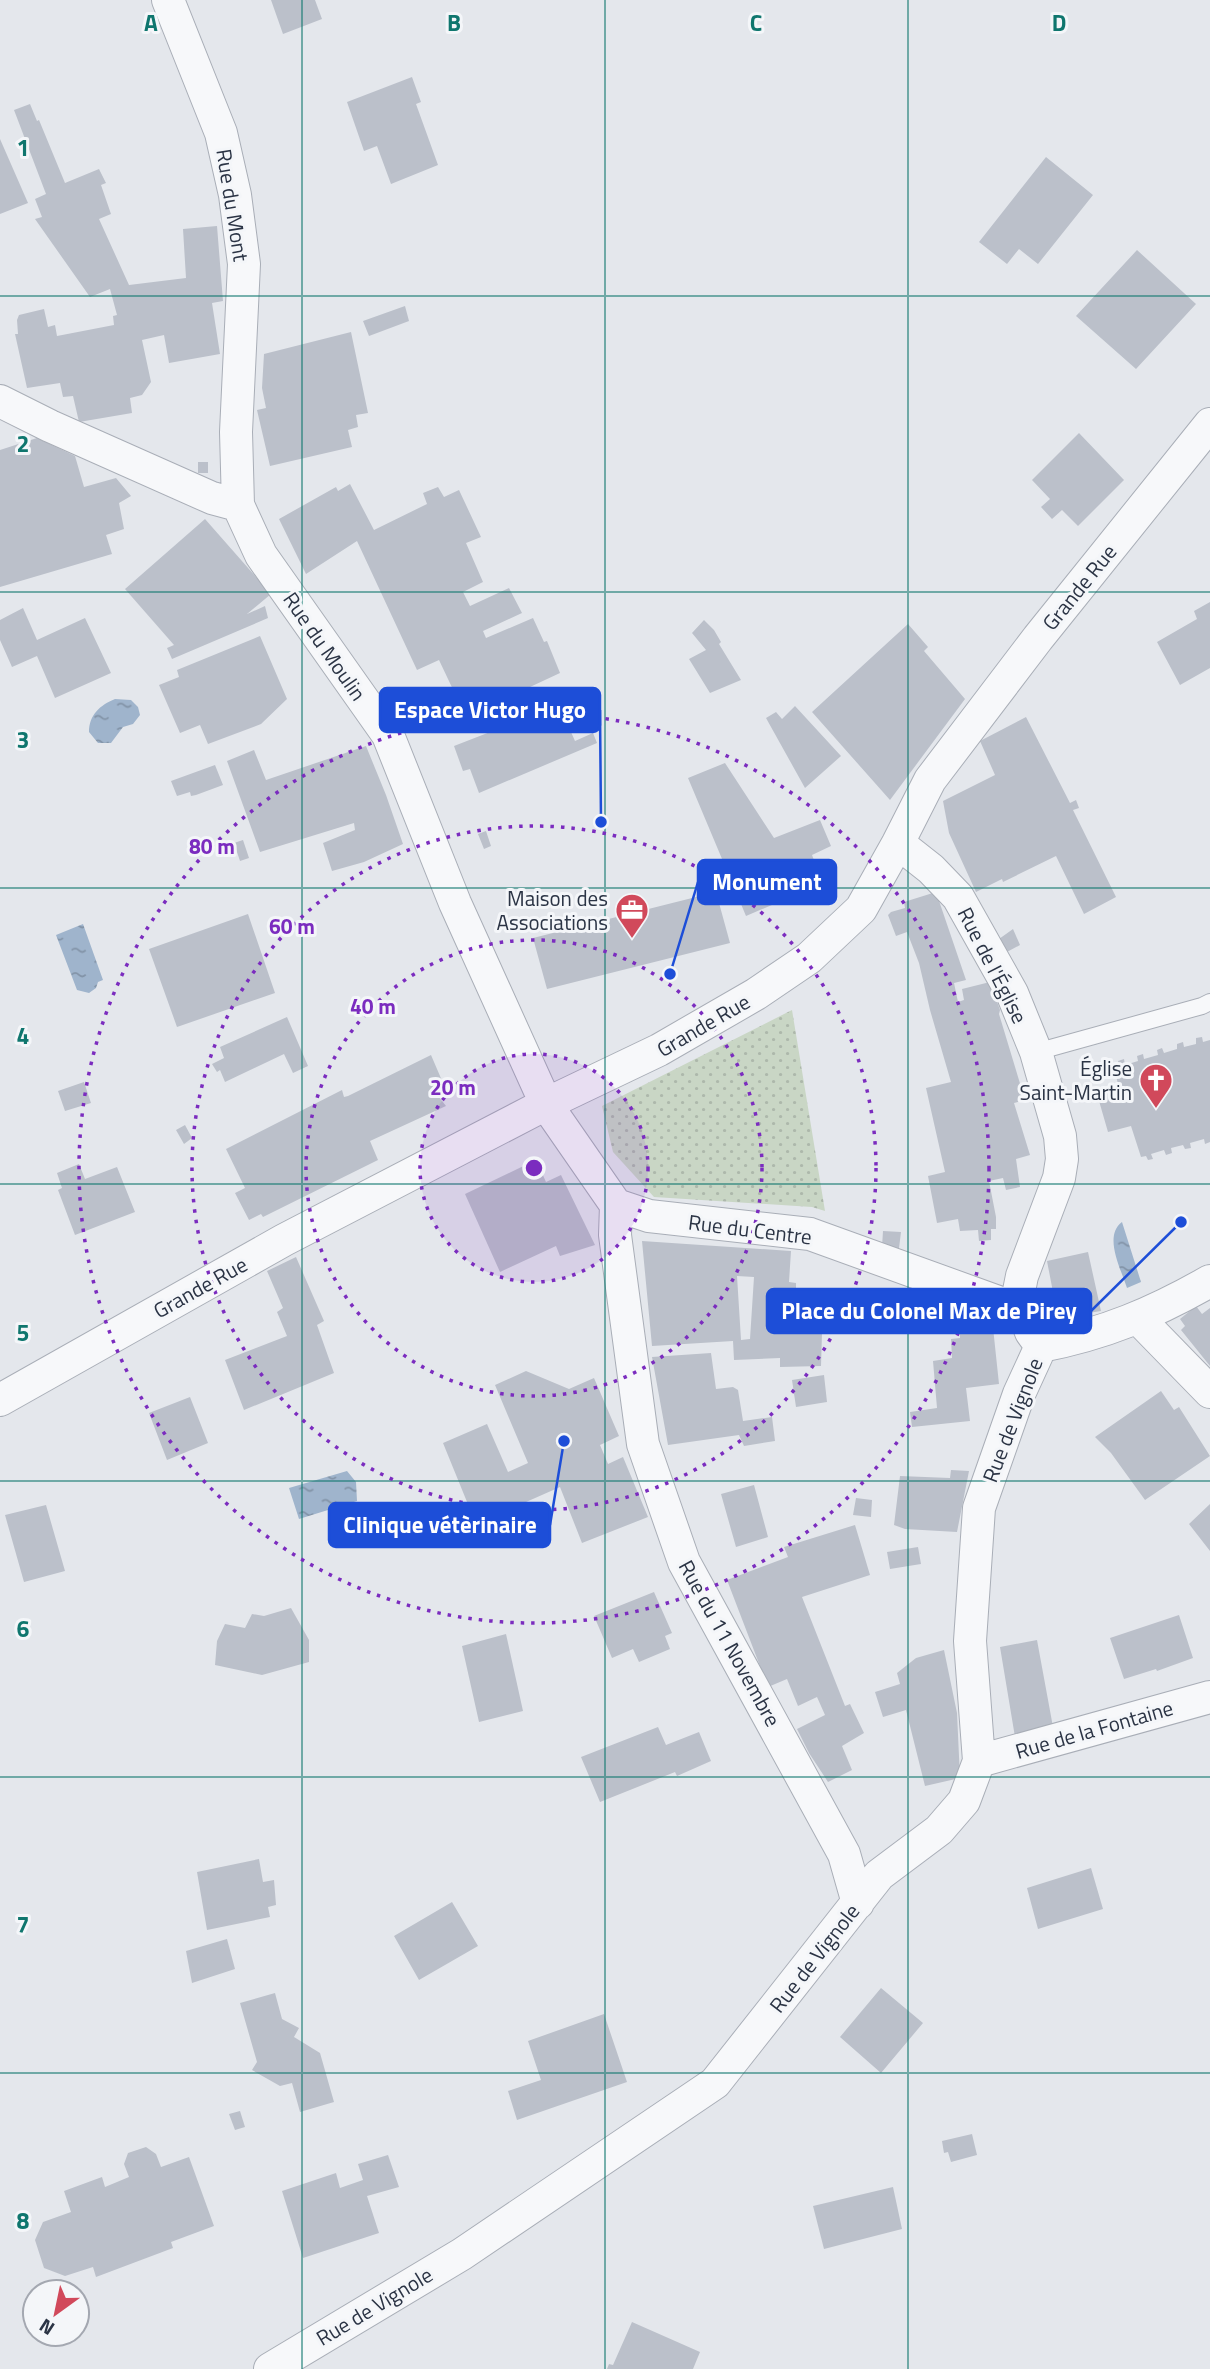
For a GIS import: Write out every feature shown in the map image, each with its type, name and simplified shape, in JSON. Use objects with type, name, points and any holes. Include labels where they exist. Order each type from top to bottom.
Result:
[{"type":"street","name":"Rue du Mont","points":[[168,0],[221,133],[237,208],[244,264],[236,432],[238,505]]},
{"type":"street","points":[[0,401],[212,498],[238,505]]},
{"type":"street","name":"Grande Rue","points":[[0,1400],[284,1240],[547,1104],[659,1051],[757,994],[809,958],[861,909],[930,780],[1038,638],[1210,424]]},
{"type":"street","name":"Rue du Moulin","points":[[238,505],[261,555],[388,735],[455,903],[547,1104]]},
{"type":"street","name":"Rue de l'Église","points":[[898,843],[931,869],[958,897],[1012,993],[1036,1052],[1059,1136],[1062,1159],[1059,1178],[1022,1276],[1019,1291],[1023,1311]]},
{"type":"street","points":[[547,1104],[616,1205]]},
{"type":"street","name":"Rue du Centre","points":[[616,1205],[649,1216],[810,1234],[1023,1311]]},
{"type":"street","name":"Rue du 11 Novembre","points":[[616,1205],[615,1236],[643,1444],[684,1562],[844,1854],[858,1903]]},
{"type":"street","points":[[1023,1311],[1031,1332],[1041,1346],[1076,1339],[1138,1318],[1210,1281]]},
{"type":"street","points":[[1138,1318],[1210,1392]]},
{"type":"street","name":"Rue de Vignole","points":[[270,2369],[462,2254],[715,2083],[879,1875],[939,1830],[964,1801],[979,1761],[970,1641],[979,1508],[1019,1394],[1041,1346]]},
{"type":"street","name":"Rue de la Fontaine","points":[[979,1761],[1210,1696]]},
{"type":"lane","points":[[1036,1052],[1210,1002]]},
{"type":"green space","points":[[792,1010],[825,1211],[812,1207],[654,1197],[613,1152],[602,1106]]},
{"type":"water","points":[[115,699],[131,700],[138,707],[140,715],[133,724],[123,727],[111,743],[98,743],[89,732],[91,721],[100,708]]},
{"type":"water","points":[[83,924],[103,980],[89,993],[77,990],[56,935]]},
{"type":"water","points":[[1122,1222],[1141,1282],[1127,1288],[1114,1244],[1114,1236]]},
{"type":"water","points":[[347,1471],[356,1482],[357,1501],[299,1519],[289,1488]]},
{"type":"building","points":[[271,0],[315,0],[322,19],[283,34]]},
{"type":"building","points":[[412,77],[421,102],[416,104],[438,165],[391,184],[377,146],[364,151],[347,102]]},
{"type":"building","points":[[30,104],[65,183],[99,169],[106,183],[101,185],[111,214],[99,219],[129,285],[186,278],[183,229],[217,226],[223,301],[212,303],[220,354],[169,363],[164,335],[142,340],[151,382],[142,395],[130,398],[132,413],[79,422],[73,396],[63,397],[60,383],[27,388],[15,334],[18,334],[19,315],[44,309],[48,327],[55,325],[57,336],[114,325],[113,316],[117,315],[110,289],[90,297],[35,219],[42,217],[35,199],[46,194],[14,110]]},
{"type":"building","points":[[0,139],[28,203],[0,214]]},
{"type":"building","points":[[1046,157],[1093,195],[1038,264],[1019,249],[1007,264],[979,242]]},
{"type":"building","points":[[1137,250],[1196,304],[1136,369],[1076,316]]},
{"type":"building","points":[[405,306],[409,321],[369,336],[363,321]]},
{"type":"building","points":[[351,332],[368,413],[356,415],[358,427],[348,430],[352,447],[270,466],[257,410],[266,408],[262,388],[264,354]]},
{"type":"building","points":[[1079,433],[1124,480],[1078,526],[1062,510],[1052,519],[1041,507],[1050,499],[1032,480]]},
{"type":"building","points":[[37,438],[75,456],[84,487],[116,478],[131,496],[119,503],[124,529],[106,535],[112,554],[0,587],[0,450]]},
{"type":"building","points":[[198,462],[208,462],[208,473],[198,473]]},
{"type":"building","points":[[350,484],[374,530],[427,504],[423,493],[438,487],[444,497],[459,490],[481,537],[466,543],[483,582],[463,592],[470,606],[509,588],[522,613],[483,631],[486,638],[533,618],[544,642],[547,641],[560,673],[466,717],[439,660],[417,670],[357,541],[306,574],[279,519],[336,487],[338,491]]},
{"type":"building","points":[[205,519],[271,594],[247,614],[265,606],[268,618],[172,659],[167,648],[174,645],[125,589]]},
{"type":"building","points":[[1210,602],[1210,668],[1180,685],[1157,642],[1197,619],[1194,611]]},
{"type":"building","points":[[23,608],[37,640],[85,618],[111,673],[55,698],[37,656],[12,667],[0,640],[0,620]]},
{"type":"building","points":[[704,620],[714,630],[721,642],[719,644],[741,680],[710,693],[689,659],[706,650],[692,633]]},
{"type":"building","points":[[908,624],[928,647],[924,651],[965,699],[890,800],[812,712]]},
{"type":"building","points":[[260,636],[287,699],[261,724],[208,744],[200,725],[180,733],[159,685],[179,677],[177,670]]},
{"type":"building","points":[[559,705],[575,741],[593,733],[597,743],[479,793],[470,769],[463,771],[454,746]]},
{"type":"building","points":[[795,706],[841,756],[805,788],[766,718],[776,712],[782,719]]},
{"type":"building","points":[[1026,717],[1070,803],[1076,800],[1079,808],[1073,810],[1116,897],[1084,914],[1056,856],[976,892],[949,833],[943,801],[995,775],[980,741]]},
{"type":"building","points":[[366,746],[403,844],[364,862],[332,871],[323,843],[355,830],[354,823],[260,852],[227,761],[254,750],[266,780]]},
{"type":"building","points":[[725,763],[774,838],[820,820],[831,846],[812,855],[821,879],[807,890],[746,916],[688,778]]},
{"type":"building","points":[[215,765],[223,785],[196,795],[191,796],[190,792],[177,796],[171,781]]},
{"type":"building","points":[[486,831],[491,846],[484,849],[478,834]]},
{"type":"building","points":[[243,840],[249,858],[240,861],[234,843]]},
{"type":"building","name":"Maison des Associations","points":[[716,892],[730,943],[547,989],[533,938]]},
{"type":"building","points":[[936,892],[966,980],[954,983],[958,1002],[964,1000],[962,989],[990,982],[1025,1100],[1014,1103],[1030,1155],[1016,1159],[1020,1187],[1006,1190],[1003,1178],[989,1181],[996,1217],[996,1229],[991,1229],[991,1240],[979,1241],[978,1230],[960,1231],[958,1219],[937,1223],[928,1176],[945,1172],[926,1088],[951,1082],[919,963],[907,932],[896,936],[888,915],[905,908],[904,902]]},
{"type":"building","points":[[248,914],[275,993],[177,1027],[149,949]]},
{"type":"building","points":[[1013,929],[1020,945],[1005,953],[999,939]]},
{"type":"building","points":[[287,1017],[308,1066],[293,1073],[284,1054],[225,1082],[220,1070],[217,1072],[212,1064],[224,1058],[220,1047]]},
{"type":"building","name":"Église Saint-Martin","points":[[1202,1037],[1203,1042],[1210,1040],[1210,1142],[1205,1144],[1204,1139],[1190,1143],[1191,1148],[1185,1149],[1183,1145],[1171,1148],[1172,1153],[1166,1155],[1164,1150],[1151,1154],[1153,1159],[1141,1157],[1131,1126],[1108,1132],[1097,1094],[1119,1088],[1114,1068],[1119,1066],[1118,1061],[1124,1059],[1125,1065],[1138,1061],[1137,1056],[1143,1054],[1144,1059],[1158,1055],[1157,1050],[1162,1048],[1164,1053],[1177,1049],[1177,1044],[1183,1042],[1184,1047],[1196,1044],[1196,1038]]},
{"type":"building","points":[[431,1055],[443,1083],[432,1088],[446,1106],[370,1141],[378,1160],[263,1217],[261,1214],[249,1220],[235,1193],[245,1188],[226,1149],[342,1090],[344,1097],[348,1096]]},
{"type":"building","points":[[84,1082],[91,1103],[65,1111],[58,1091]]},
{"type":"building","points":[[185,1125],[192,1138],[184,1144],[176,1130]]},
{"type":"building","points":[[536,1160],[546,1182],[561,1175],[595,1245],[560,1256],[556,1246],[500,1272],[465,1194]]},
{"type":"building","points":[[79,1164],[85,1179],[117,1167],[135,1212],[75,1235],[58,1190],[62,1188],[57,1173]]},
{"type":"building","points":[[883,1231],[901,1232],[899,1248],[882,1247]]},
{"type":"building","points":[[642,1241],[791,1251],[789,1282],[796,1283],[796,1295],[815,1296],[813,1332],[822,1333],[821,1366],[780,1367],[780,1358],[734,1360],[733,1341],[652,1346]],"holes":[[[737,1276],[754,1277],[750,1339],[741,1340]]]},
{"type":"building","points":[[1088,1252],[1101,1311],[1058,1318],[1047,1261]]},
{"type":"building","points":[[296,1257],[324,1321],[317,1325],[334,1373],[244,1410],[225,1360],[287,1336],[277,1312],[283,1308],[267,1271]]},
{"type":"building","points":[[1196,1306],[1202,1314],[1210,1308],[1210,1366],[1181,1330],[1185,1326],[1180,1319]]},
{"type":"building","points":[[992,1318],[999,1384],[966,1388],[970,1421],[912,1427],[910,1412],[937,1408],[933,1361],[952,1358],[951,1339],[960,1338],[959,1321]]},
{"type":"building","points":[[711,1353],[716,1389],[733,1387],[738,1390],[743,1421],[772,1417],[775,1441],[744,1446],[739,1435],[668,1445],[652,1357]]},
{"type":"building","points":[[526,1371],[569,1389],[594,1378],[619,1436],[600,1445],[608,1464],[623,1457],[648,1517],[582,1543],[560,1487],[476,1524],[443,1443],[487,1424],[508,1472],[528,1463],[495,1385]]},
{"type":"building","points":[[824,1375],[827,1402],[796,1407],[792,1380]]},
{"type":"building","points":[[1161,1391],[1174,1410],[1179,1407],[1210,1456],[1145,1500],[1111,1453],[1095,1437]]},
{"type":"building","points":[[190,1397],[208,1443],[167,1460],[149,1413]]},
{"type":"building","points":[[951,1470],[969,1471],[957,1532],[905,1529],[894,1525],[900,1476],[950,1478]]},
{"type":"building","points":[[754,1485],[768,1537],[736,1547],[721,1494]]},
{"type":"building","points":[[856,1498],[872,1500],[871,1517],[853,1515]]},
{"type":"building","points":[[1210,1504],[1210,1551],[1189,1524]]},
{"type":"building","points":[[46,1505],[65,1571],[24,1582],[5,1515]]},
{"type":"building","points":[[855,1525],[870,1575],[802,1597],[845,1706],[850,1704],[864,1733],[842,1746],[852,1770],[828,1782],[797,1729],[825,1715],[817,1697],[798,1706],[787,1679],[768,1687],[727,1580],[788,1557],[784,1547]]},
{"type":"building","points":[[918,1547],[921,1564],[890,1569],[887,1552]]},
{"type":"building","points":[[654,1592],[672,1633],[665,1636],[670,1649],[639,1662],[633,1649],[612,1658],[594,1616]]},
{"type":"building","points":[[291,1608],[309,1640],[309,1662],[262,1675],[215,1665],[217,1641],[225,1624],[245,1628],[252,1614],[264,1616]]},
{"type":"building","points":[[1179,1615],[1193,1658],[1124,1679],[1110,1638]]},
{"type":"building","points":[[506,1634],[523,1711],[479,1722],[462,1646]]},
{"type":"building","points":[[1037,1640],[1053,1727],[1015,1737],[1000,1647]]},
{"type":"building","points":[[944,1650],[957,1713],[960,1778],[925,1786],[906,1710],[883,1717],[875,1692],[900,1684],[897,1673],[916,1658]]},
{"type":"building","points":[[658,1727],[666,1745],[699,1732],[711,1761],[677,1776],[675,1772],[600,1802],[581,1757]]},
{"type":"building","points":[[259,1859],[263,1882],[274,1880],[276,1905],[268,1907],[270,1917],[207,1930],[197,1872]]},
{"type":"building","points":[[1091,1868],[1103,1909],[1038,1929],[1027,1888]]},
{"type":"building","points":[[452,1902],[478,1946],[419,1980],[394,1936]]},
{"type":"building","points":[[227,1939],[235,1969],[192,1983],[186,1951]]},
{"type":"building","points":[[881,1988],[923,2023],[881,2073],[840,2037]]},
{"type":"building","points":[[275,1993],[282,2019],[299,2028],[294,2037],[320,2053],[334,2102],[300,2112],[292,2083],[280,2086],[252,2070],[257,2062],[240,2003]]},
{"type":"building","points":[[604,2014],[627,2082],[517,2120],[508,2091],[541,2080],[528,2041]]},
{"type":"building","points":[[240,2111],[245,2127],[235,2130],[229,2114]]},
{"type":"building","points":[[972,2134],[977,2155],[951,2162],[948,2152],[944,2153],[942,2141]]},
{"type":"building","points":[[146,2147],[156,2154],[161,2167],[189,2157],[214,2226],[171,2242],[173,2248],[96,2277],[93,2267],[65,2276],[44,2268],[35,2240],[43,2222],[71,2212],[64,2191],[102,2177],[105,2187],[129,2177],[124,2164],[128,2153]]},
{"type":"building","points":[[388,2155],[399,2187],[367,2196],[379,2233],[303,2258],[282,2191],[336,2173],[340,2188],[363,2180],[358,2164]]},
{"type":"building","points":[[893,2187],[902,2229],[824,2249],[813,2206]]},
{"type":"building","points":[[632,2322],[700,2352],[693,2369],[607,2369],[609,2364],[613,2365]]},
{"type":"place","name":"Espace Victor Hugo","points":[[601,822]]},
{"type":"place","name":"Maison des Associations","points":[[632,940]]},
{"type":"place","name":"Monument","points":[[670,974]]},
{"type":"place","name":"Église Saint-Martin","points":[[1156,1110]]},
{"type":"place","name":"Place du Colonel Max de Pirey","points":[[1181,1222]]},
{"type":"place","name":"Clinique vétèrinaire","points":[[564,1441]]}]
